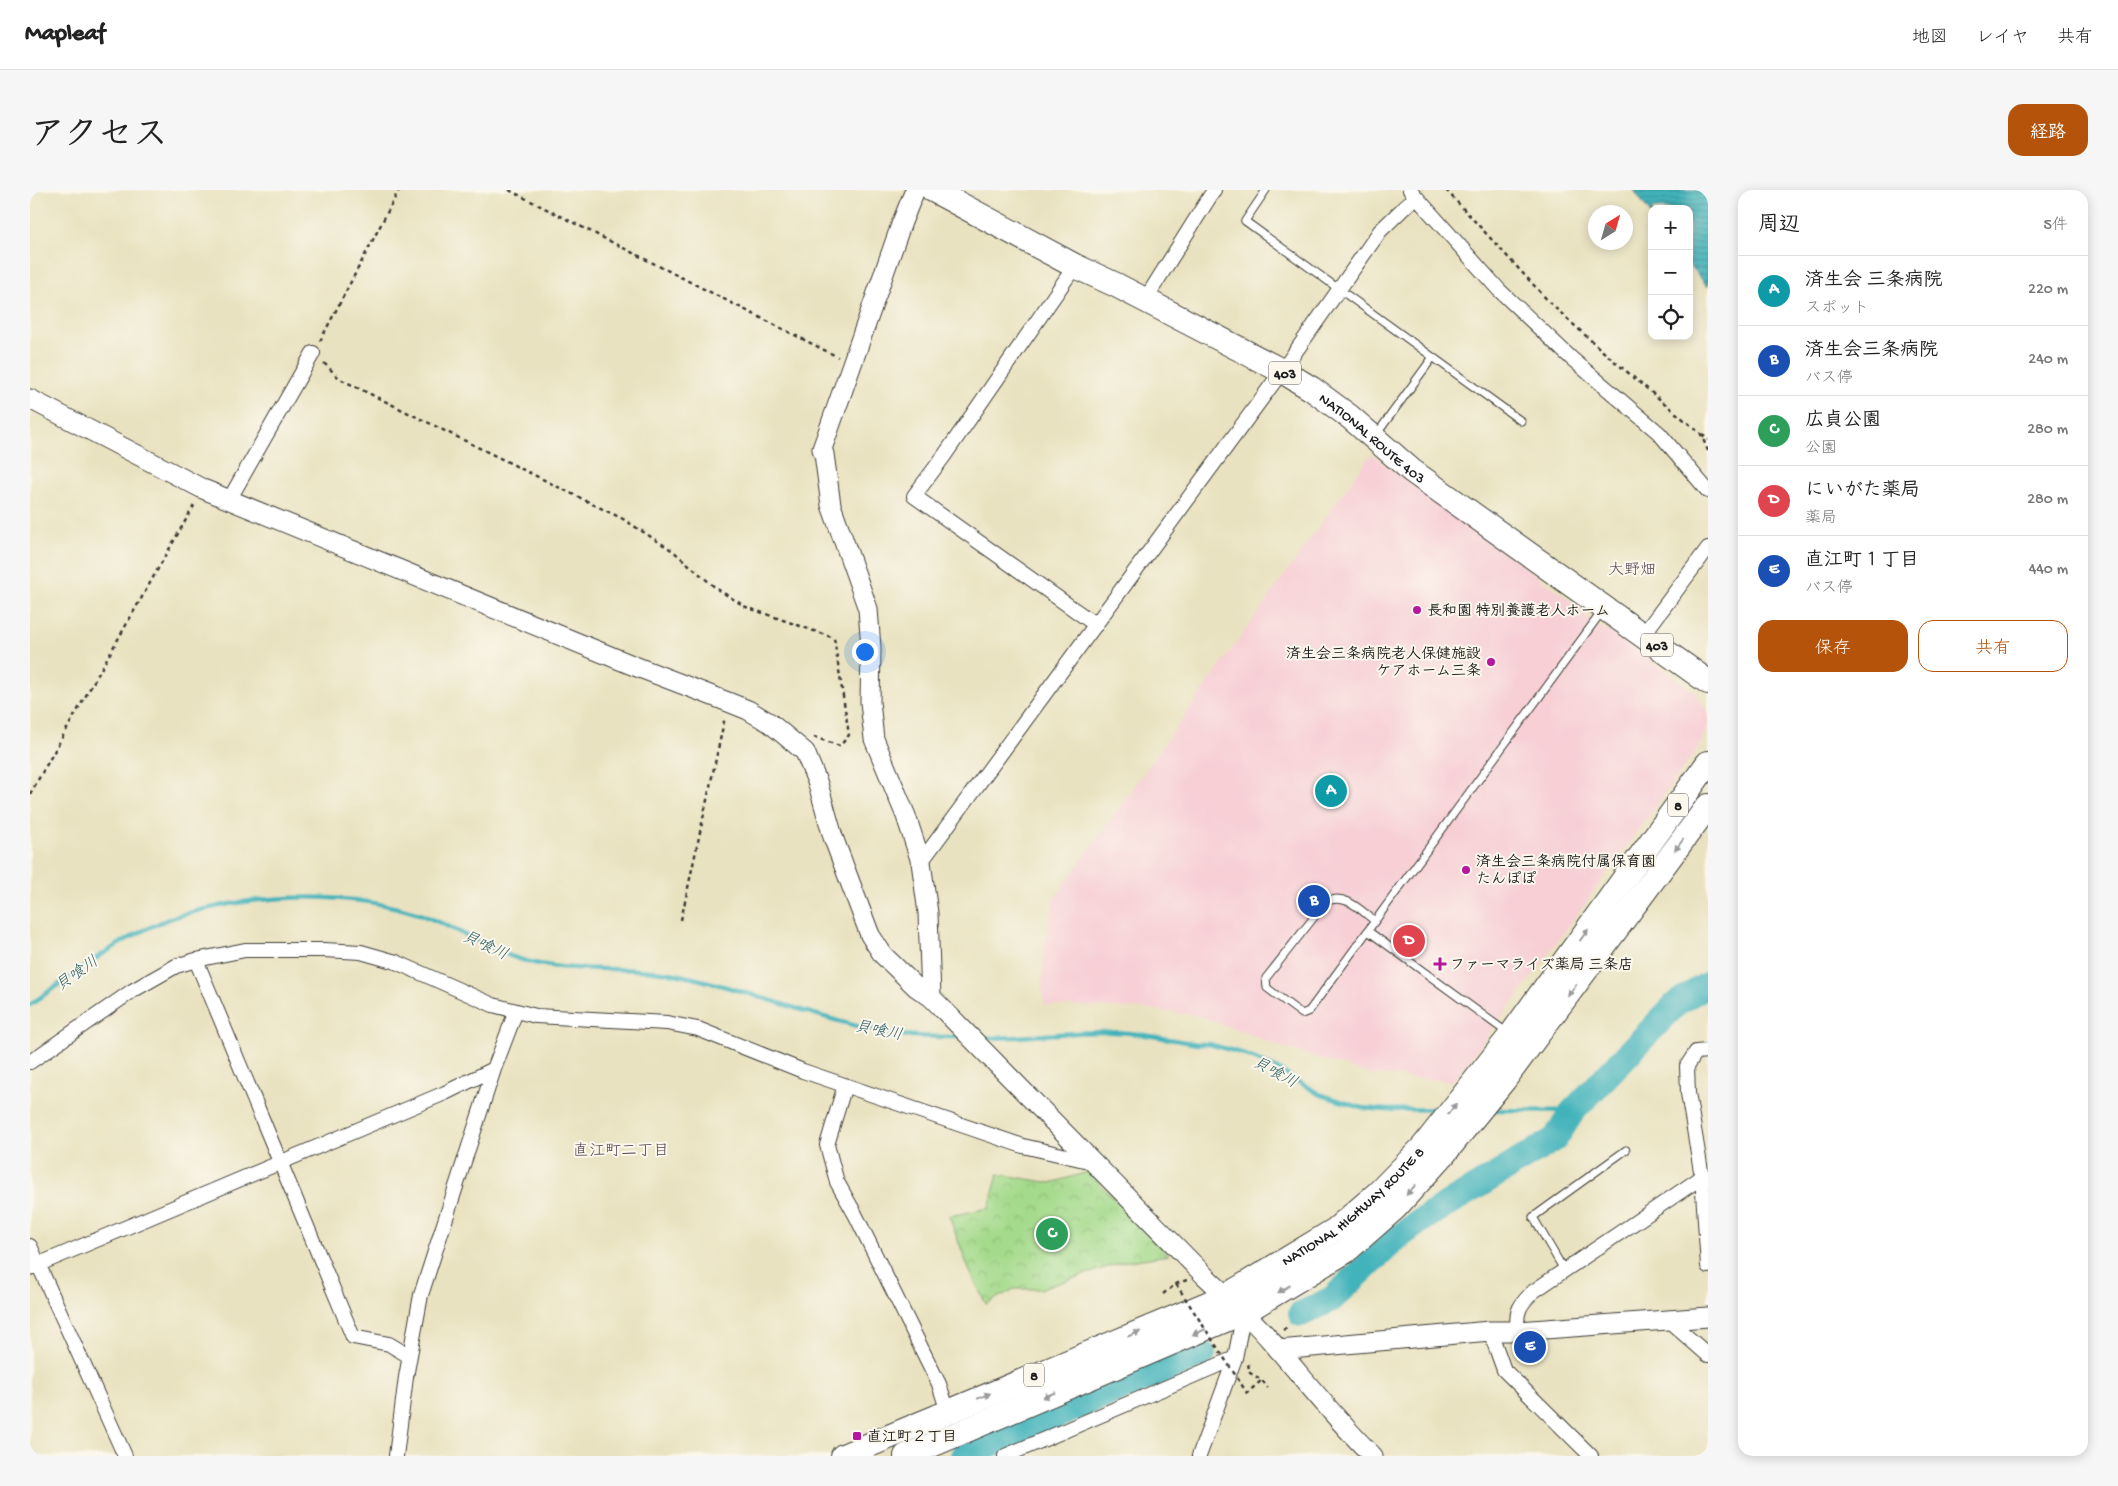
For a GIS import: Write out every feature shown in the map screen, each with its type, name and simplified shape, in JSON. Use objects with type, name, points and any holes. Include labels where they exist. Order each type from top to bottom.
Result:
[{"type":"highway","name":"NATIONAL ROUTE 403","points":[[933,190],[1075,266],[1282,371],[1312,389],[1374,437],[1412,470],[1708,682]]},
{"type":"highway","name":"NATIONAL HIGHWAY ROUTE 8","points":[[906,1456],[1244,1312],[1346,1252],[1395,1208],[1481,1072],[1511,1035],[1708,763]]},
{"type":"highway","name":"NATIONAL HIGHWAY ROUTE 8","points":[[843,1456],[1226,1296],[1335,1230],[1379,1192],[1433,1150],[1504,1080],[1708,806]]},
{"type":"street","points":[[915,190],[822,448],[831,505],[868,609],[871,648],[870,702],[874,739],[906,816],[921,862],[928,913],[932,999]]},
{"type":"street","points":[[1145,300],[1214,190]]},
{"type":"street","points":[[921,862],[1282,371],[1380,231],[1412,193],[1499,290],[1571,358],[1658,433],[1708,491]]},
{"type":"street","points":[[1075,266],[944,456],[914,496],[1096,625]]},
{"type":"street","points":[[229,500],[314,353]]},
{"type":"street","points":[[30,399],[203,489],[632,665],[748,710],[792,741],[805,752],[818,784],[833,837],[870,935],[884,955],[916,987],[932,999],[1011,1077],[1226,1296],[1244,1312],[1279,1350],[1346,1430],[1373,1456]]},
{"type":"street","points":[[1643,635],[1708,548]]},
{"type":"street","points":[[30,1062],[132,991],[176,966],[245,950],[361,952],[396,962],[493,1005],[536,1016],[667,1023],[698,1029],[803,1071],[1023,1146],[1094,1162]]},
{"type":"street","points":[[196,960],[353,1337],[389,1344],[409,1356]]},
{"type":"street","points":[[396,1456],[409,1356],[421,1294],[494,1069],[516,1011]]},
{"type":"street","points":[[1708,1051],[1696,1052],[1686,1066],[1688,1093],[1705,1177],[1708,1266]]},
{"type":"street","points":[[34,1267],[446,1093],[494,1069]]},
{"type":"street","points":[[845,1085],[827,1145],[837,1182],[920,1344],[920,1350],[939,1384],[948,1412]]},
{"type":"street","points":[[1518,1331],[1516,1318],[1522,1302],[1564,1270],[1705,1177]]},
{"type":"street","points":[[30,1246],[34,1267],[125,1456]]},
{"type":"street","points":[[1199,1456],[1235,1358],[1244,1312]]},
{"type":"street","points":[[1279,1350],[1490,1331],[1518,1331],[1708,1317]]},
{"type":"street","points":[[1668,1320],[1708,1355]]},
{"type":"street","points":[[1490,1331],[1504,1370],[1590,1456]]},
{"type":"street","points":[[1005,1456],[1235,1358]]},
{"type":"lane","points":[[1266,190],[1245,221],[1520,421]]},
{"type":"lane","points":[[1374,437],[1433,357]]},
{"type":"lane","points":[[1375,921],[1345,899],[1334,898],[1326,902],[1266,978],[1267,988],[1302,1014],[1308,1011],[1368,931],[1604,608]]},
{"type":"lane","points":[[1368,931],[1511,1035]]},
{"type":"lane","points":[[1564,1270],[1533,1217],[1626,1150]]},
{"type":"path","points":[[399,190],[314,353],[340,379],[623,519],[673,551],[717,590],[746,607],[834,638],[849,734],[840,746],[806,734],[792,741]]},
{"type":"path","points":[[509,190],[851,364]]},
{"type":"path","points":[[1446,190],[1553,306],[1606,355],[1708,440]]},
{"type":"path","points":[[1701,434],[1708,451]]},
{"type":"path","points":[[30,794],[203,489]]},
{"type":"path","points":[[681,920],[728,702]]},
{"type":"path","points":[[1163,1294],[1185,1280]]},
{"type":"path","points":[[1176,1284],[1247,1393],[1262,1380]]},
{"type":"path","points":[[1250,1373],[1262,1380],[1268,1388]]},
{"type":"shaded area","points":[[1371,454],[1581,608],[1583,614],[1606,631],[1610,631],[1696,693],[1708,713],[1708,724],[1700,745],[1520,993],[1453,1081],[1371,1075],[1280,1046],[1200,1016],[1149,1009],[1044,1005],[1042,985],[1044,948],[1054,899]]},
{"type":"green space","points":[[1088,1172],[1169,1255],[1123,1262],[1041,1289],[1014,1289],[986,1304],[970,1272],[949,1216],[989,1208],[998,1174],[1051,1183]]},
{"type":"water","points":[[1634,190],[1708,190],[1708,287],[1693,270],[1693,205],[1648,205],[1648,210]]},
{"type":"waterway","name":"貝喰川","points":[[30,1005],[109,950],[159,923],[194,912],[230,904],[300,897],[370,902],[416,913],[442,923],[506,954],[538,964],[557,967],[656,971],[675,974],[699,979],[841,1022],[886,1033],[963,1037]]},
{"type":"waterway","points":[[1301,1314],[1332,1299],[1397,1238],[1425,1218],[1555,1139],[1573,1111],[1677,1003],[1708,984]]},
{"type":"waterway","name":"貝喰川","points":[[978,1038],[1111,1032],[1133,1033],[1198,1044],[1209,1044],[1241,1053],[1274,1067],[1319,1094],[1362,1108],[1386,1110],[1443,1109]]},
{"type":"waterway","name":"貝喰川","points":[[1490,1110],[1573,1111]]},
{"type":"waterway","points":[[963,1456],[1203,1354]]},
{"type":"place","name":"長和園 特別養護老人ホーム","points":[[1417,610]]},
{"type":"place","name":"済生会三条病院老人保健施設 ケアホーム三条","points":[[1491,662]]},
{"type":"place","name":"済生会 三条病院","points":[[1331,791]]},
{"type":"place","name":"済生会三条病院付属保育園 たんぽぽ","points":[[1466,870]]},
{"type":"place","name":"済生会三条病院","points":[[1314,901]]},
{"type":"place","name":"にいがた薬局","points":[[1409,941]]},
{"type":"place","name":"ファーマライズ薬局 三条店","points":[[1440,964]]},
{"type":"place","name":"広貞公園","points":[[1052,1234]]},
{"type":"place","name":"直江町１丁目","points":[[1530,1347]]},
{"type":"place","name":"直江町２丁目","points":[[857,1436]]},
{"type":"district","name":"大野畑","points":[[1632,568]]},
{"type":"district","name":"直江町二丁目","points":[[621,1149]]}]
